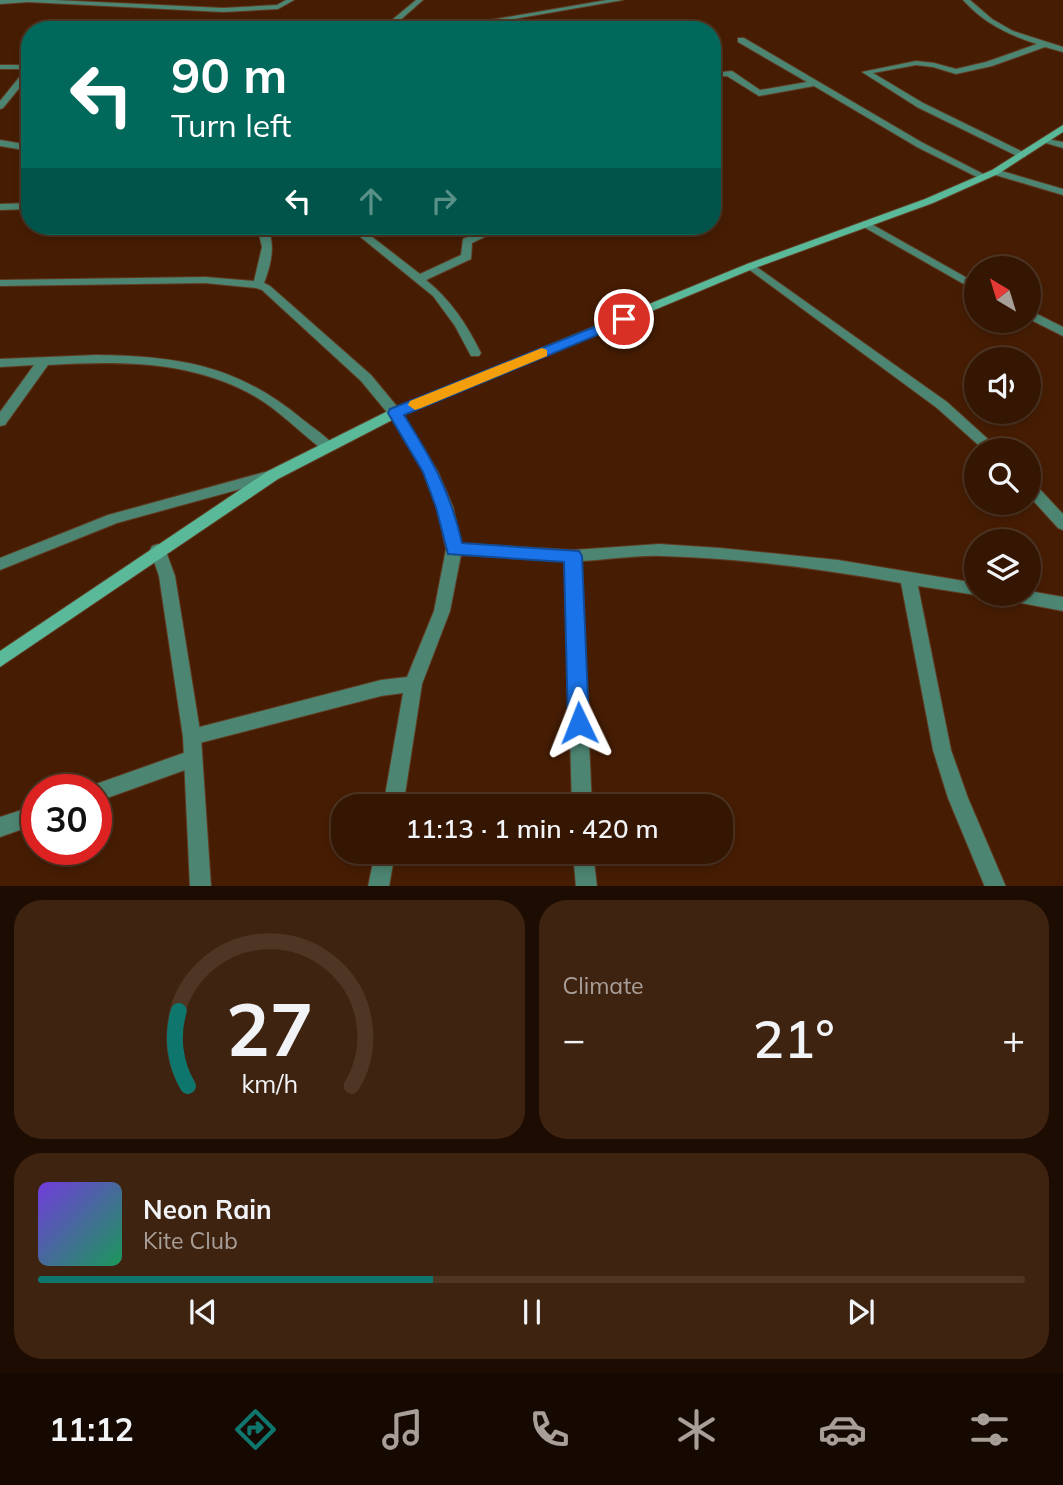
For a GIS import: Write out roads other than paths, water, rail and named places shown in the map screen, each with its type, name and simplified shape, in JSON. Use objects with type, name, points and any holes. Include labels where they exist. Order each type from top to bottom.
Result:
[{"type":"main road","points":[[0,660],[158,550],[273,475],[395,413],[751,266],[990,175],[1063,128]]},
{"type":"street","points":[[0,2],[31,1],[223,10],[278,7],[291,0]]},
{"type":"street","points":[[395,21],[420,0]]},
{"type":"street","points":[[544,0],[558,9]]},
{"type":"street","points":[[488,21],[620,0]]},
{"type":"street","points":[[967,0],[999,29],[1063,50]]},
{"type":"street","points":[[741,40],[920,145],[990,175],[1063,192]]},
{"type":"street","points":[[1022,155],[920,105],[866,72],[916,63],[956,72],[989,64],[1045,44]]},
{"type":"street","points":[[0,67],[21,68]]},
{"type":"street","points":[[721,74],[727,73],[758,93],[813,84]]},
{"type":"street","points":[[0,106],[21,79]]},
{"type":"street","points":[[1045,140],[1063,145]]},
{"type":"street","points":[[0,143],[21,146]]},
{"type":"street","points":[[0,207],[21,206]]},
{"type":"street","points":[[866,224],[964,281]]},
{"type":"street","points":[[258,285],[267,235]]},
{"type":"street","points":[[363,235],[437,294],[461,325],[475,353]]},
{"type":"street","points":[[419,279],[467,257],[467,241],[481,235]]},
{"type":"street","points":[[751,266],[942,405],[979,438]]},
{"type":"street","points":[[0,283],[205,280],[258,285],[266,288],[366,377],[395,413],[431,472],[445,507],[454,549],[442,611],[413,684],[395,794]]},
{"type":"street","points":[[1041,320],[1063,332]]},
{"type":"street","points":[[0,422],[43,362]]},
{"type":"street","points":[[0,363],[168,363],[221,375],[252,389],[328,447]]},
{"type":"street","points":[[0,564],[113,519],[273,475]]},
{"type":"street","points":[[1041,500],[1063,524]]},
{"type":"street","points":[[454,549],[573,556],[659,550],[720,554],[838,566],[964,587]]},
{"type":"street","points":[[158,550],[167,576],[192,737],[201,886]]},
{"type":"street","points":[[573,556],[582,794]]},
{"type":"street","points":[[908,578],[942,750],[958,798],[996,886]]},
{"type":"street","points":[[1041,600],[1063,604]]},
{"type":"street","points":[[192,737],[382,688],[413,684]]},
{"type":"street","points":[[112,787],[192,759]]},
{"type":"street","points":[[0,827],[21,820]]},
{"type":"street","points":[[378,886],[383,864]]},
{"type":"street","points":[[584,864],[587,886]]}]
